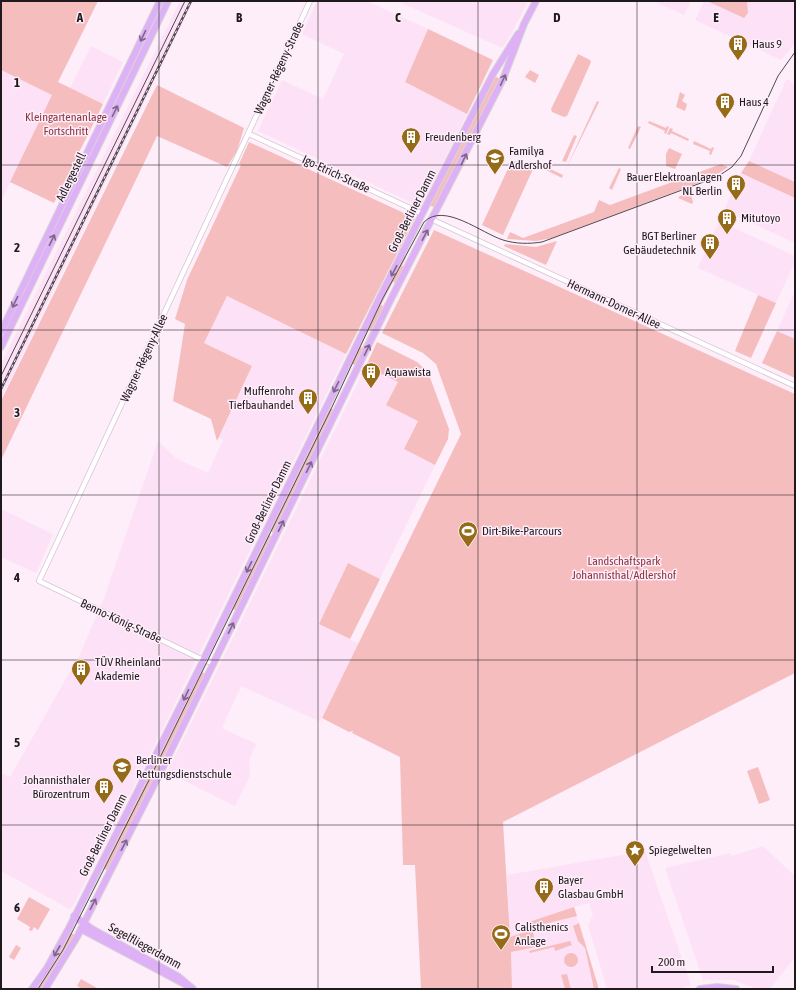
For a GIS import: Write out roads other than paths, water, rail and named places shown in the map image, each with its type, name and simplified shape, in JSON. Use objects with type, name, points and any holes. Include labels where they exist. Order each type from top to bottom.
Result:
[{"type":"main road","name":"Adlergestell","points":[[1,347],[33,274],[160,1]]},
{"type":"main road","name":"Adlergestell","points":[[1,332],[33,274],[168,1]]},
{"type":"main road","name":"Groß-Berliner Damm","points":[[32,989],[54,956],[203,660],[382,293],[503,56],[524,24],[536,1]]},
{"type":"main road","name":"Groß-Berliner Damm","points":[[45,989],[83,926],[214,663],[395,291],[433,220],[511,61],[524,24]]},
{"type":"main road","points":[[503,56],[511,61]]},
{"type":"main road","points":[[423,214],[433,220]]},
{"type":"main road","points":[[74,916],[83,926]]},
{"type":"main road","name":"Segelfliegerdamm","points":[[83,926],[179,977],[193,989]]},
{"type":"main road","points":[[700,989],[717,987],[736,989]]},
{"type":"street","name":"Wagner-Régeny-Straße","points":[[249,134],[310,1]]},
{"type":"street","name":"Igo-Etrich-Straße","points":[[249,134],[423,214]]},
{"type":"street","name":"Wagner-Régeny-Allee","points":[[38,581],[249,134]]},
{"type":"street","name":"Hermann-Dorner-Allee","points":[[433,220],[795,386]]},
{"type":"street","name":"Benno-König-Straße","points":[[38,581],[203,660],[214,663]]},
{"type":"tram line","points":[[1,376],[185,1]]},
{"type":"tram line","points":[[38,989],[63,950],[149,780],[332,407],[383,298],[424,222],[432,217],[442,215],[463,221],[503,240],[522,243],[542,242],[717,177],[732,167],[741,156],[778,76],[795,52]]},
{"type":"railway","points":[[1,389],[191,1]]},
{"type":"place","name":"Haus 9","points":[[738,61]]},
{"type":"place","name":"Haus 4","points":[[725,119]]},
{"type":"place","name":"Freudenberg","points":[[411,154]]},
{"type":"place","name":"Familya Adlershof","points":[[495,175]]},
{"type":"place","name":"Bauer Elektroanlagen NL Berlin","points":[[736,201]]},
{"type":"place","name":"Mitutoyo","points":[[727,235]]},
{"type":"place","name":"BGT Berliner Gebäudetechnik","points":[[710,260]]},
{"type":"place","name":"Aquawista","points":[[371,389]]},
{"type":"place","name":"Muffenrohr Tiefbauhandel","points":[[308,415]]},
{"type":"place","name":"Dirt-Bike-Parcours","points":[[468,548]]},
{"type":"place","name":"TÜV Rheinland Akademie","points":[[81,686]]},
{"type":"place","name":"Berliner Rettungsdienstschule","points":[[122,784]]},
{"type":"place","name":"Johannisthaler Bürozentrum","points":[[104,804]]},
{"type":"place","name":"Spiegelwelten","points":[[635,867]]},
{"type":"place","name":"Bayer Glasbau GmbH","points":[[544,904]]},
{"type":"place","name":"Calisthenics Anlage","points":[[501,951]]},
{"type":"park label","name":"Kleingartenanlage Fortschritt","points":[[66,124]]},
{"type":"park label","name":"Landschaftspark Johannisthal/Adlershof","points":[[624,568]]}]
